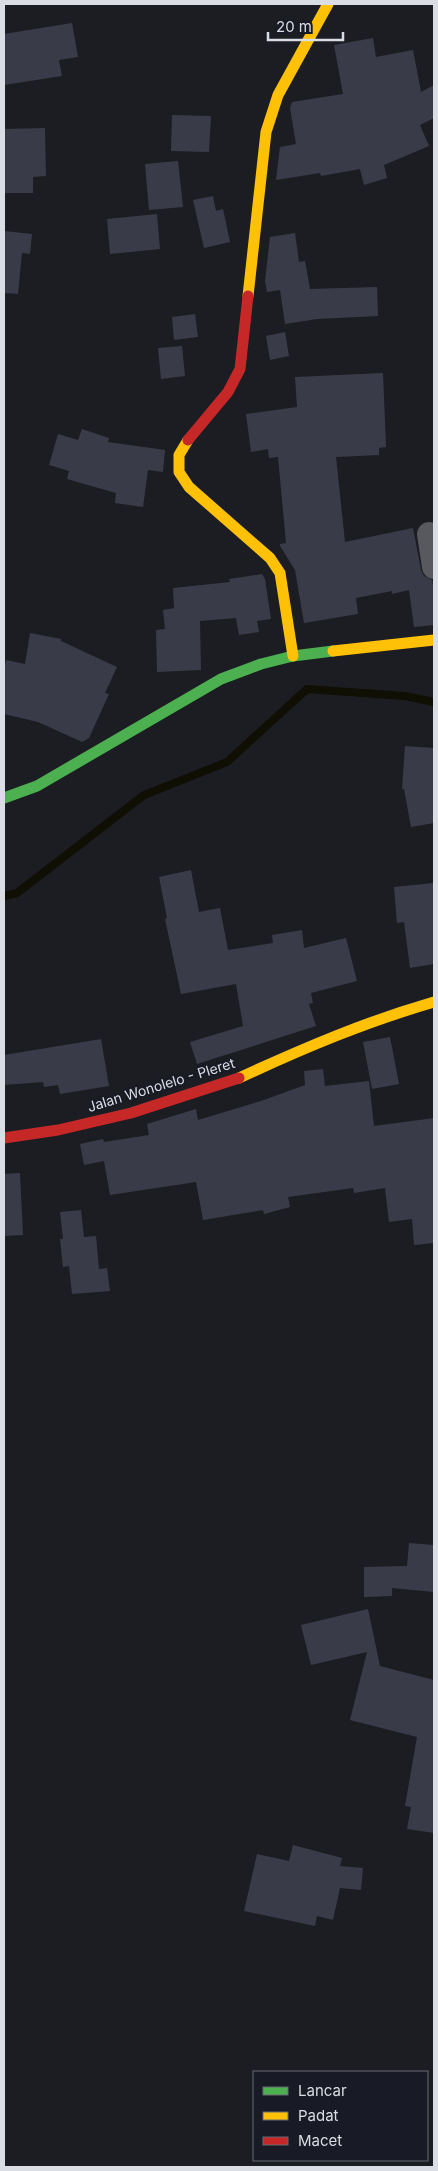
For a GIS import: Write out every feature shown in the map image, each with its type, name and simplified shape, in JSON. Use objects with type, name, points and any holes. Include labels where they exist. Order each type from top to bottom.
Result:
[{"type":"street","points":[[293,656],[280,573],[270,558],[254,542],[189,487],[180,472],[179,455],[187,441],[228,392],[240,369],[266,132],[278,94],[328,4]]},
{"type":"street","points":[[429,534],[434,567]]},
{"type":"street","points":[[4,798],[37,786],[220,679],[261,664],[293,656],[434,640]]},
{"type":"street","name":"Jalan Wonolelo - Pleret","points":[[4,1138],[58,1130],[131,1113],[229,1083],[317,1042],[389,1015],[434,1002]]},
{"type":"building","points":[[72,23],[78,57],[59,60],[62,76],[4,85],[4,34]]},
{"type":"building","points":[[373,38],[376,57],[413,50],[421,92],[434,85],[434,118],[420,125],[429,146],[384,165],[387,178],[364,185],[360,169],[321,176],[320,173],[276,180],[280,147],[296,144],[290,108],[292,102],[343,94],[334,45]]},
{"type":"building","points":[[172,115],[211,116],[209,152],[171,151]]},
{"type":"building","points":[[45,128],[46,176],[33,177],[33,193],[4,193],[4,129]]},
{"type":"building","points":[[178,161],[183,207],[149,210],[145,164]]},
{"type":"building","points":[[213,196],[216,211],[223,209],[230,242],[204,248],[193,200]]},
{"type":"building","points":[[157,214],[160,249],[110,254],[107,219]]},
{"type":"building","points":[[4,231],[32,234],[30,254],[22,253],[18,294],[4,293]]},
{"type":"building","points":[[295,233],[299,262],[305,261],[310,289],[377,287],[378,316],[317,319],[285,324],[280,290],[267,292],[265,281],[270,237]]},
{"type":"building","points":[[195,314],[198,337],[174,340],[172,317]]},
{"type":"building","points":[[285,332],[289,356],[270,360],[266,336]]},
{"type":"building","points":[[182,346],[185,376],[161,379],[158,348]]},
{"type":"building","points":[[383,373],[386,447],[379,448],[379,455],[336,457],[345,542],[413,528],[421,570],[424,576],[432,580],[434,591],[434,625],[414,627],[409,590],[392,594],[392,591],[356,598],[358,614],[304,623],[295,570],[280,546],[280,544],[286,543],[278,457],[269,458],[268,449],[251,452],[246,414],[297,407],[295,377]]},
{"type":"building","points":[[82,429],[109,438],[108,442],[165,450],[163,472],[148,470],[143,507],[115,503],[116,493],[67,479],[69,471],[49,465],[58,434],[78,440]]},
{"type":"building","points":[[262,574],[265,579],[271,619],[257,621],[259,632],[239,635],[236,618],[200,621],[201,670],[157,672],[156,630],[165,629],[163,610],[174,608],[173,588],[230,582],[229,579]]},
{"type":"building","points":[[30,633],[61,639],[61,641],[117,667],[105,693],[109,694],[89,738],[82,742],[38,722],[4,714],[4,672],[6,660],[25,664]]},
{"type":"building","points":[[405,746],[434,748],[434,823],[411,827],[404,789],[402,789]]},
{"type":"building","points":[[191,870],[199,912],[220,908],[228,950],[273,943],[272,935],[302,930],[304,948],[346,938],[357,981],[311,993],[313,1003],[309,1004],[316,1026],[197,1064],[190,1042],[243,1026],[236,984],[181,994],[165,919],[167,918],[159,877]]},
{"type":"building","points":[[434,883],[434,964],[410,968],[404,922],[397,923],[394,887]]},
{"type":"building","points":[[390,1037],[399,1084],[372,1089],[363,1042]]},
{"type":"building","points":[[101,1039],[109,1086],[60,1094],[58,1085],[44,1087],[43,1082],[4,1085],[4,1055]]},
{"type":"building","points":[[323,1069],[325,1086],[369,1081],[374,1126],[434,1118],[434,1243],[414,1245],[412,1219],[389,1222],[385,1188],[354,1193],[353,1188],[288,1197],[290,1207],[264,1214],[263,1210],[203,1220],[196,1182],[110,1195],[104,1161],[84,1165],[80,1144],[103,1139],[104,1142],[149,1135],[147,1124],[196,1109],[198,1120],[261,1101],[305,1085],[304,1071]]},
{"type":"building","points":[[20,1173],[23,1235],[4,1236],[4,1174]]},
{"type":"building","points":[[81,1210],[84,1237],[96,1236],[99,1269],[107,1268],[110,1291],[72,1294],[69,1266],[63,1267],[60,1239],[63,1239],[60,1212]]},
{"type":"building","points":[[409,1543],[434,1545],[434,1592],[392,1588],[392,1596],[364,1597],[364,1567],[407,1566]]},
{"type":"building","points":[[368,1609],[380,1666],[434,1680],[434,1833],[407,1829],[411,1807],[405,1806],[417,1737],[350,1720],[367,1652],[311,1665],[301,1625]]},
{"type":"building","points":[[293,1845],[342,1858],[340,1866],[363,1868],[361,1890],[340,1888],[333,1920],[317,1916],[315,1926],[244,1911],[257,1854],[289,1861]]},
{"type":"waterway","points":[[4,896],[17,893],[144,795],[227,762],[307,689],[405,696],[434,702]]},
{"type":"traffic: fast","points":[[4,798],[37,786],[221,679],[261,664],[293,656],[333,651]]},
{"type":"traffic: slow","points":[[248,296],[266,132],[278,95],[328,4]]},
{"type":"traffic: slow","points":[[188,440],[179,455],[179,472],[189,487],[270,558],[280,573],[293,656]]},
{"type":"traffic: slow","points":[[333,651],[434,640]]},
{"type":"traffic: slow","points":[[239,1078],[335,1036],[434,1002]]},
{"type":"traffic: jam","points":[[188,440],[228,392],[240,369],[248,296]]},
{"type":"traffic: jam","points":[[4,1138],[58,1130],[131,1113],[239,1078]]}]
